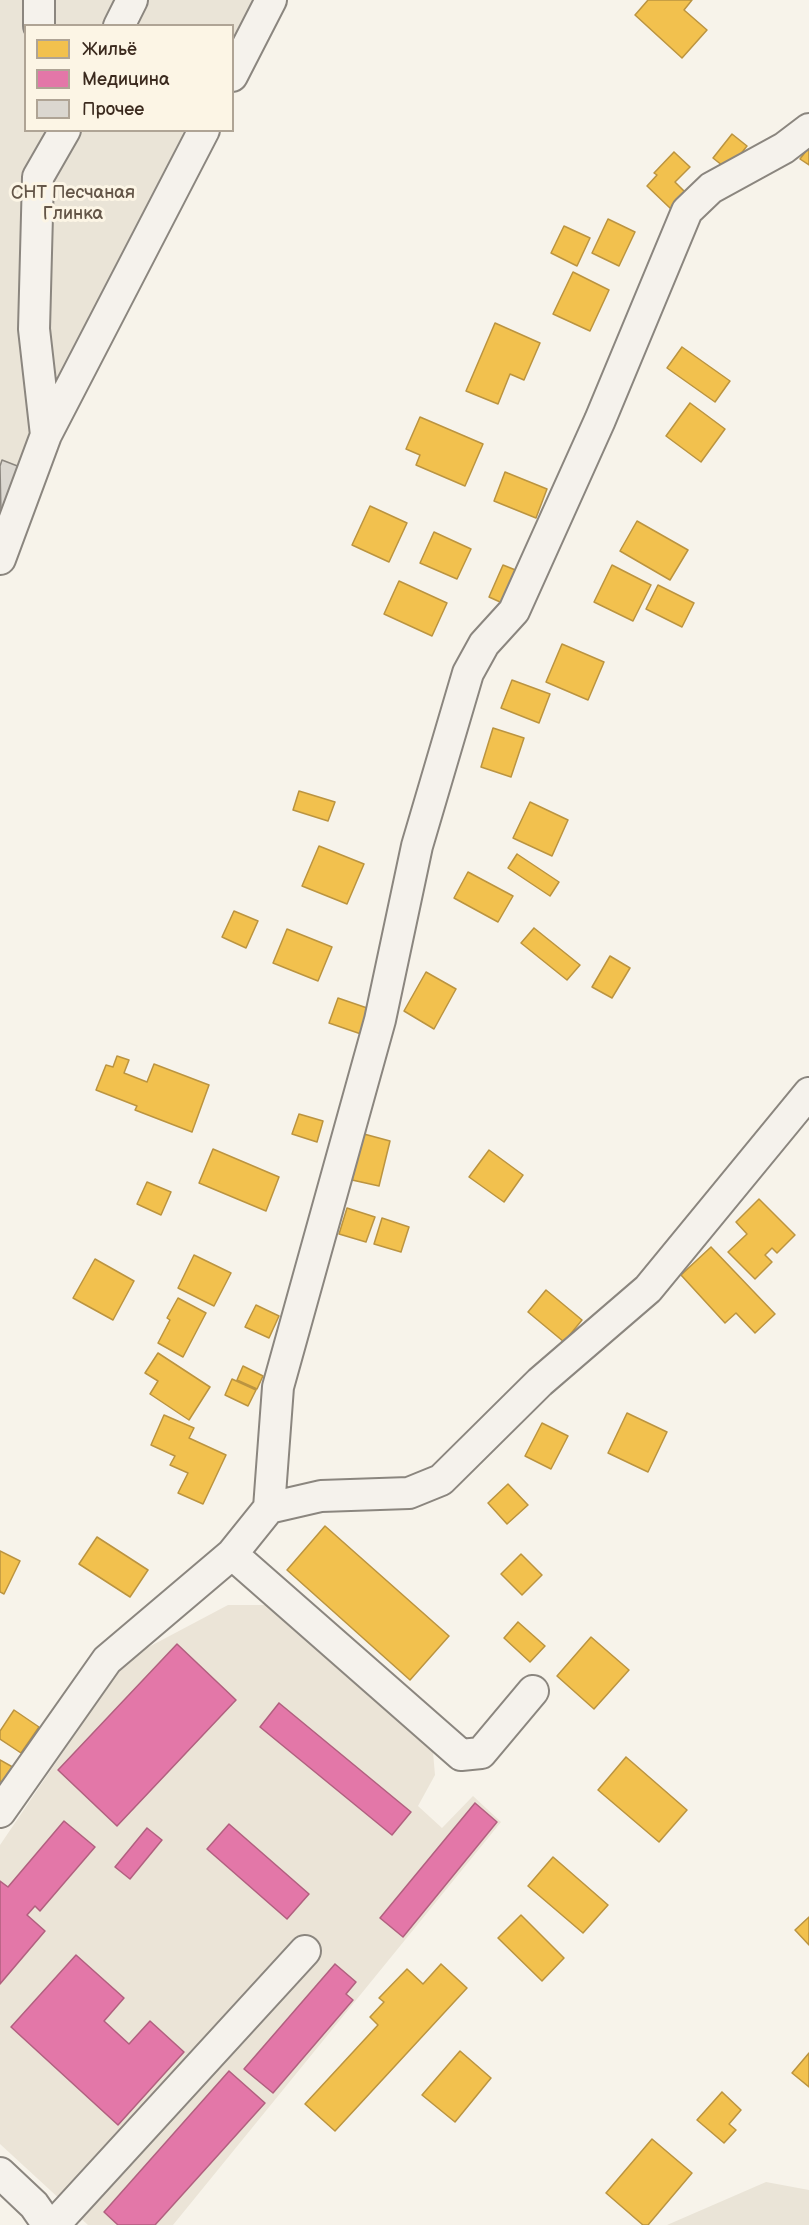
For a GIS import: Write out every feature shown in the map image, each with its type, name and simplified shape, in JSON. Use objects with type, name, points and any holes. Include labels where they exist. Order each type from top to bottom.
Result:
[{"type":"street","points":[[39,0],[39,24]]},
{"type":"street","points":[[120,24],[132,0]]},
{"type":"street","points":[[234,72],[271,0]]},
{"type":"street","points":[[0,1812],[107,1659],[232,1554],[269,1508],[278,1387],[380,1020],[417,846],[468,673],[484,645],[514,611],[600,420],[687,211],[711,188],[784,148],[809,129]]},
{"type":"street","points":[[38,132],[34,329],[46,435]]},
{"type":"street","points":[[38,177],[64,132]]},
{"type":"street","points":[[0,559],[46,435],[203,132]]},
{"type":"street","points":[[269,1508],[321,1497],[409,1493],[441,1480],[540,1382],[648,1289],[809,1093]]},
{"type":"street","points":[[232,1554],[461,1755],[481,1753],[534,1691]]},
{"type":"street","points":[[54,2225],[305,1951]]},
{"type":"street","points":[[0,2173],[34,2205],[48,2225]]},
{"type":"shaded area","points":[[228,1605],[274,1605],[432,1741],[435,1775],[418,1806],[442,1828],[473,1796],[501,1822],[173,2225],[88,2225],[0,2144],[0,1845],[126,1659]]},
{"type":"green space","name":"СНТ Песчаная Глинка","points":[[0,0],[259,0],[234,49],[234,24],[24,24],[24,132],[192,132],[0,524]]},
{"type":"green space","points":[[766,2182],[809,2190],[809,2225],[667,2225]]},
{"type":"building: Жильё","points":[[648,0],[692,0],[684,10],[707,30],[682,58],[635,15]]},
{"type":"building: Жильё","points":[[732,134],[747,146],[728,170],[713,158]]},
{"type":"building: Жильё","points":[[809,147],[809,165],[800,159]]},
{"type":"building: Жильё","points":[[674,152],[690,167],[675,182],[686,193],[671,209],[647,186],[657,175],[654,173]]},
{"type":"building: Жильё","points":[[608,219],[635,232],[619,266],[592,253]]},
{"type":"building: Жильё","points":[[564,226],[590,238],[577,266],[551,253]]},
{"type":"building: Жильё","points":[[573,272],[609,290],[590,331],[553,314]]},
{"type":"building: Жильё","points":[[495,323],[540,343],[524,380],[510,374],[498,404],[466,391]]},
{"type":"building: Жильё","points":[[682,347],[730,381],[715,402],[667,368]]},
{"type":"building: Жильё","points":[[690,403],[725,429],[701,462],[666,436]]},
{"type":"building: Жильё","points":[[420,417],[483,444],[465,486],[416,465],[420,455],[406,449]]},
{"type":"building: Жильё","points":[[505,472],[547,489],[536,518],[494,501]]},
{"type":"building: Жильё","points":[[370,506],[407,523],[389,562],[352,545]]},
{"type":"building: Жильё","points":[[637,521],[688,550],[670,580],[620,551]]},
{"type":"building: Жильё","points":[[434,532],[471,549],[457,579],[420,563]]},
{"type":"building: Жильё","points":[[503,565],[523,573],[509,606],[489,597]]},
{"type":"building: Жильё","points":[[612,565],[651,585],[633,621],[594,602]]},
{"type":"building: Жильё","points":[[399,581],[447,603],[432,636],[384,614]]},
{"type":"building: Жильё","points":[[658,585],[694,603],[682,627],[646,609]]},
{"type":"building: Жильё","points":[[562,644],[604,662],[588,700],[546,682]]},
{"type":"building: Жильё","points":[[512,680],[550,694],[539,723],[501,708]]},
{"type":"building: Жильё","points":[[493,728],[524,738],[511,777],[481,767]]},
{"type":"building: Жильё","points":[[299,791],[335,802],[328,821],[293,810]]},
{"type":"building: Жильё","points":[[530,802],[568,820],[552,856],[513,838]]},
{"type":"building: Жильё","points":[[319,846],[364,864],[347,904],[302,886]]},
{"type":"building: Жильё","points":[[517,854],[559,882],[550,896],[508,868]]},
{"type":"building: Жильё","points":[[468,872],[513,896],[498,922],[454,898]]},
{"type":"building: Жильё","points":[[234,911],[258,921],[246,948],[222,937]]},
{"type":"building: Жильё","points":[[534,928],[580,965],[567,980],[521,943]]},
{"type":"building: Жильё","points":[[287,929],[332,947],[318,981],[273,963]]},
{"type":"building: Жильё","points":[[610,956],[630,968],[612,998],[592,987]]},
{"type":"building: Жильё","points":[[426,972],[456,989],[434,1029],[404,1011]]},
{"type":"building: Жильё","points":[[338,998],[370,1009],[361,1034],[329,1023]]},
{"type":"building: Жильё","points":[[117,1056],[129,1060],[124,1073],[147,1082],[154,1064],[209,1085],[192,1132],[135,1110],[137,1106],[96,1090],[106,1065],[113,1067]]},
{"type":"building: Жильё","points":[[299,1114],[323,1121],[317,1142],[292,1134]]},
{"type":"building: Жильё","points":[[364,1134],[390,1141],[379,1186],[352,1180]]},
{"type":"building: Жильё","points":[[213,1149],[279,1177],[266,1211],[199,1183]]},
{"type":"building: Жильё","points":[[489,1150],[523,1175],[504,1202],[469,1177]]},
{"type":"building: Жильё","points":[[147,1182],[171,1192],[161,1215],[137,1204]]},
{"type":"building: Жильё","points":[[759,1199],[795,1235],[777,1253],[772,1248],[765,1255],[772,1262],[755,1279],[728,1252],[747,1234],[736,1222]]},
{"type":"building: Жильё","points":[[347,1208],[375,1217],[366,1242],[339,1234]]},
{"type":"building: Жильё","points":[[382,1218],[409,1227],[401,1252],[374,1244]]},
{"type":"building: Жильё","points":[[711,1247],[775,1314],[755,1333],[736,1313],[725,1323],[681,1275]]},
{"type":"building: Жильё","points":[[194,1255],[231,1273],[214,1306],[178,1288]]},
{"type":"building: Жильё","points":[[95,1259],[134,1281],[113,1320],[73,1298]]},
{"type":"building: Жильё","points":[[546,1290],[582,1320],[564,1342],[528,1312]]},
{"type":"building: Жильё","points":[[178,1298],[206,1313],[183,1357],[158,1343],[170,1320],[167,1318]]},
{"type":"building: Жильё","points":[[256,1305],[279,1316],[269,1338],[245,1327]]},
{"type":"building: Жильё","points":[[158,1353],[210,1387],[189,1420],[150,1394],[158,1381],[145,1373]]},
{"type":"building: Жильё","points":[[243,1366],[263,1376],[257,1389],[237,1380]]},
{"type":"building: Жильё","points":[[232,1379],[256,1390],[248,1406],[225,1395]]},
{"type":"building: Жильё","points":[[627,1413],[667,1432],[648,1472],[608,1453]]},
{"type":"building: Жильё","points":[[164,1415],[194,1428],[189,1438],[226,1455],[203,1504],[178,1493],[188,1473],[170,1465],[175,1456],[151,1445]]},
{"type":"building: Жильё","points":[[542,1423],[568,1436],[551,1469],[525,1456]]},
{"type":"building: Жильё","points":[[508,1484],[528,1505],[507,1524],[488,1503]]},
{"type":"building: Жильё","points":[[325,1526],[449,1636],[410,1680],[287,1570]]},
{"type":"building: Жильё","points":[[97,1537],[148,1570],[130,1597],[79,1564]]},
{"type":"building: Жильё","points":[[0,1551],[20,1561],[4,1594],[0,1592]]},
{"type":"building: Жильё","points":[[521,1554],[542,1575],[522,1595],[501,1574]]},
{"type":"building: Жильё","points":[[518,1622],[545,1646],[530,1662],[504,1638]]},
{"type":"building: Жильё","points":[[591,1637],[629,1670],[594,1709],[557,1676]]},
{"type":"building: Жильё","points":[[14,1710],[39,1727],[21,1753],[0,1739],[0,1731]]},
{"type":"building: Жильё","points":[[626,1757],[687,1810],[659,1842],[598,1790]]},
{"type":"building: Жильё","points":[[0,1760],[18,1770],[10,1786],[0,1781]]},
{"type":"building: Жильё","points":[[553,1857],[608,1905],[583,1933],[528,1886]]},
{"type":"building: Жильё","points":[[521,1915],[564,1958],[542,1981],[498,1938]]},
{"type":"building: Жильё","points":[[809,1917],[809,1945],[795,1930]]},
{"type":"building: Жильё","points":[[441,1964],[467,1988],[335,2131],[305,2104],[378,2025],[370,2017],[384,2002],[379,1998],[407,1969],[423,1984]]},
{"type":"building: Жильё","points":[[460,2051],[491,2078],[455,2122],[422,2095]]},
{"type":"building: Жильё","points":[[809,2053],[809,2087],[792,2073]]},
{"type":"building: Жильё","points":[[722,2092],[741,2110],[729,2124],[736,2130],[724,2143],[697,2120]]},
{"type":"building: Жильё","points":[[652,2139],[692,2173],[648,2225],[643,2225],[606,2193]]},
{"type":"building: Медицина","points":[[177,1644],[236,1700],[117,1826],[58,1770]]},
{"type":"building: Медицина","points":[[279,1703],[411,1812],[392,1835],[260,1727]]},
{"type":"building: Медицина","points":[[475,1803],[497,1822],[403,1937],[380,1918]]},
{"type":"building: Медицина","points":[[64,1821],[95,1847],[40,1911],[35,1906],[27,1915],[45,1931],[0,1984],[0,1881],[8,1887]]},
{"type":"building: Медицина","points":[[229,1824],[309,1894],[287,1919],[207,1849]]},
{"type":"building: Медицина","points":[[147,1828],[162,1840],[130,1879],[115,1867]]},
{"type":"building: Медицина","points":[[76,1955],[124,1998],[104,2021],[129,2044],[150,2021],[184,2052],[118,2125],[11,2027]]},
{"type":"building: Медицина","points":[[335,1964],[356,1982],[346,1994],[353,2000],[273,2093],[244,2069]]},
{"type":"building: Медицина","points":[[229,2071],[265,2103],[155,2225],[118,2225],[104,2212]]},
{"type":"building: Прочее","points":[[2,460],[20,467],[1,514],[0,466]]}]
